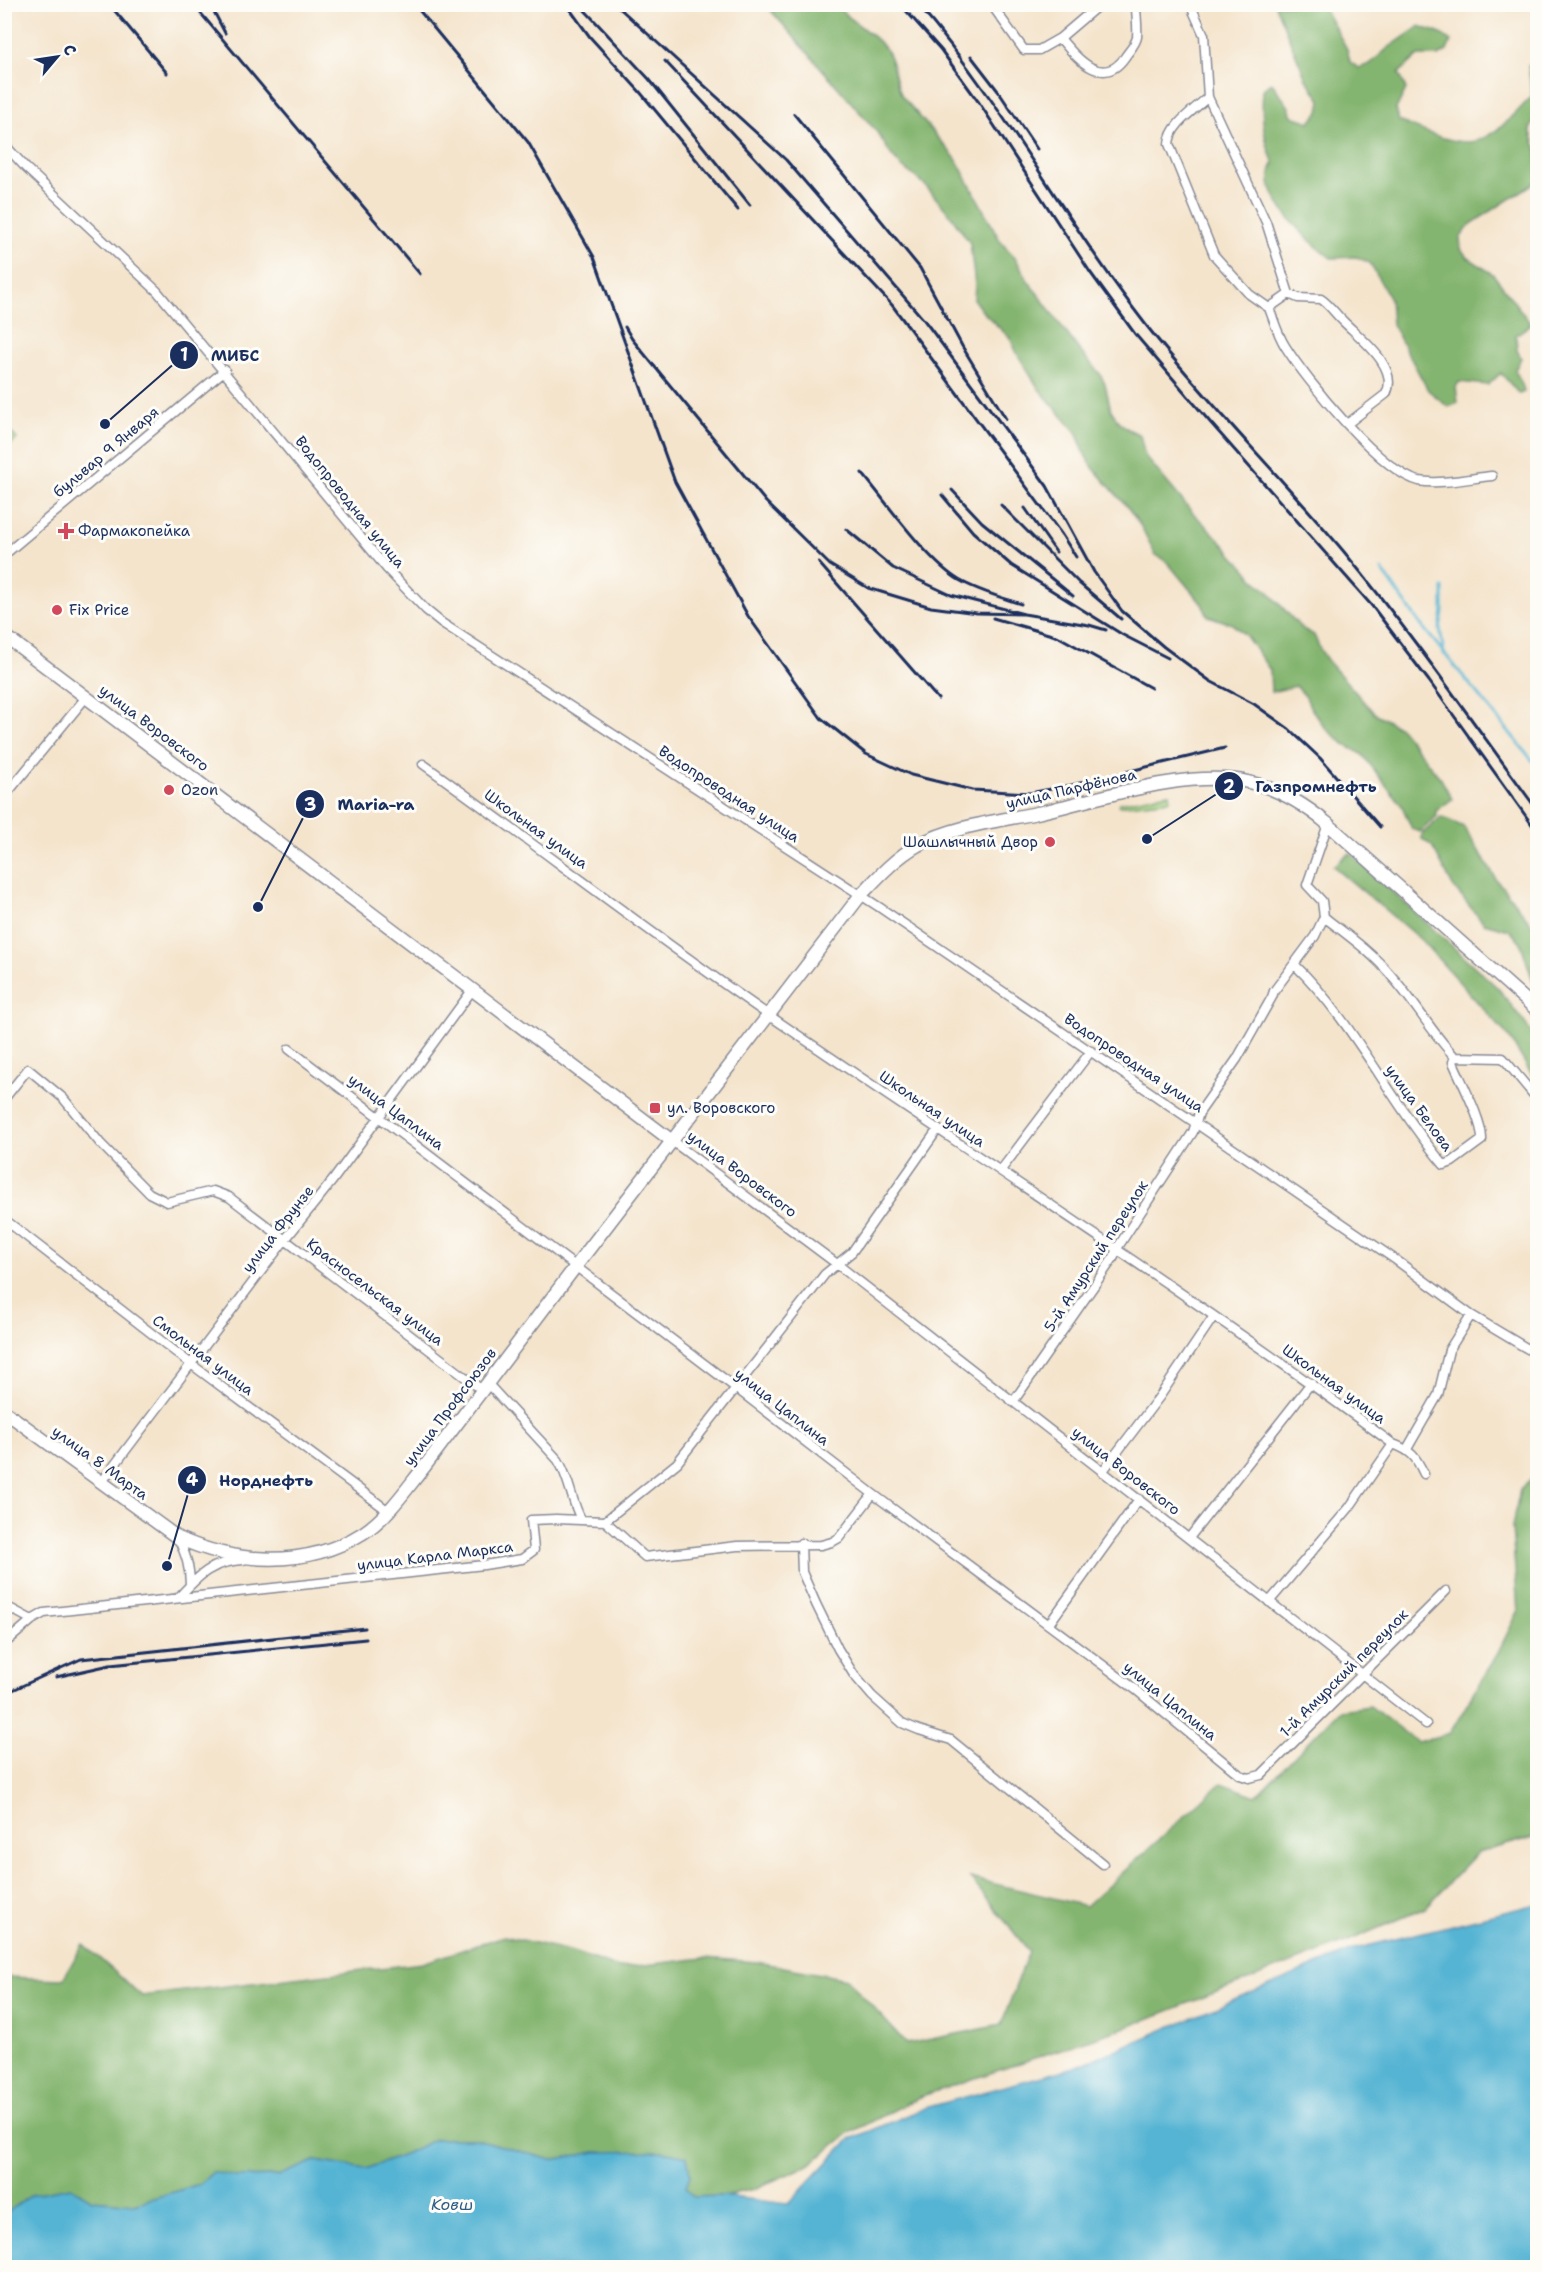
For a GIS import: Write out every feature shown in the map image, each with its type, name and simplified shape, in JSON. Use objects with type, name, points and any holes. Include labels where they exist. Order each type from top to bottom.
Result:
[{"type":"main road","name":"улица Воровского","points":[[4,634],[672,1141]]},
{"type":"main road","name":"улица Парфёнова","points":[[672,1141],[860,896],[900,856],[940,836],[981,825],[1150,787],[1189,781],[1224,779],[1248,782],[1270,789],[1302,805],[1328,824],[1538,1011]]},
{"type":"main road","name":"улица Профсоюзов","points":[[178,1538],[204,1550],[252,1560],[302,1555],[338,1546],[364,1532],[387,1510],[419,1473],[672,1141]]},
{"type":"main road","name":"улица 8 Марта","points":[[4,1411],[178,1538]]},
{"type":"street","points":[[991,4],[1024,50],[1039,50],[1060,38],[1100,4]]},
{"type":"street","points":[[1060,38],[1082,62],[1099,70],[1107,71],[1117,67],[1137,40],[1136,4]]},
{"type":"street","points":[[1190,4],[1204,35],[1208,97],[1266,222],[1289,294],[1298,298],[1316,297],[1326,302],[1373,349],[1382,363],[1388,380],[1386,394],[1347,424]]},
{"type":"street","points":[[1208,97],[1173,129],[1169,137],[1169,144],[1214,255],[1249,294],[1269,308],[1283,344],[1312,384],[1347,424],[1380,456],[1416,480],[1428,482],[1492,476]]},
{"type":"street","name":"Водопроводная улица","points":[[4,144],[26,168],[158,291],[387,569],[426,610],[1091,1051],[1396,1260],[1471,1316],[1538,1355]]},
{"type":"street","points":[[1269,308],[1289,294]]},
{"type":"street","name":"бульвар 9 Января","points":[[4,555],[225,370]]},
{"type":"street","points":[[4,797],[87,696]]},
{"type":"street","name":"Школьная улица","points":[[423,764],[769,1015],[1214,1316],[1311,1383],[1393,1444],[1407,1449]]},
{"type":"street","points":[[1328,824],[1307,885],[1322,901],[1324,917],[1364,947],[1395,979],[1443,1045],[1455,1057],[1503,1058],[1538,1100]]},
{"type":"street","name":"5-й Амурский переулок","points":[[1013,1402],[1114,1257],[1116,1250],[1193,1132],[1199,1113],[1237,1059],[1274,991],[1315,936],[1324,917]]},
{"type":"street","name":"улица Белова","points":[[1294,964],[1311,980],[1341,1018],[1444,1165],[1452,1162],[1482,1140],[1471,1105],[1453,1062],[1455,1057]]},
{"type":"street","name":"улица Фрунзе","points":[[100,1483],[380,1117],[473,988]]},
{"type":"street","name":"улица Цаплина","points":[[289,1049],[873,1494],[1135,1689],[1239,1775],[1249,1778],[1261,1775]]},
{"type":"street","points":[[1001,1170],[1091,1051]]},
{"type":"street","name":"Красносельская улица","points":[[4,1099],[28,1069],[63,1098],[100,1143],[149,1193],[167,1202],[213,1191],[229,1197],[284,1241],[484,1387],[558,1460],[566,1474],[574,1505],[581,1519]]},
{"type":"street","points":[[873,1494],[839,1538],[821,1545],[737,1546],[645,1557],[605,1521],[677,1463],[825,1274],[852,1252],[938,1129]]},
{"type":"street","name":"улица Воровского","points":[[672,1141],[837,1264],[1426,1724]]},
{"type":"street","name":"Смольная улица","points":[[4,1219],[191,1364],[387,1510]]},
{"type":"street","points":[[1102,1472],[1160,1396],[1214,1316]]},
{"type":"street","points":[[1425,1474],[1417,1459],[1407,1449],[1437,1395],[1449,1350],[1471,1316]]},
{"type":"street","points":[[1189,1538],[1311,1383]]},
{"type":"street","points":[[1269,1602],[1349,1508],[1393,1444]]},
{"type":"street","points":[[1049,1624],[1139,1499]]},
{"type":"street","name":"улица Карла Маркса","points":[[4,1644],[32,1620],[44,1613],[179,1597],[364,1580],[522,1559],[534,1550],[531,1520],[605,1521]]},
{"type":"street","points":[[178,1538],[187,1557],[190,1585]]},
{"type":"street","points":[[801,1544],[802,1572],[816,1604],[838,1649],[854,1675],[872,1696],[902,1722],[951,1740],[1103,1864]]},
{"type":"street","points":[[179,1597],[190,1585],[217,1564],[252,1560]]},
{"type":"street","name":"1-й Амурский переулок","points":[[1261,1775],[1446,1591]]},
{"type":"street","points":[[4,1605],[32,1620]]},
{"type":"green space","points":[[766,5],[836,5],[886,50],[902,96],[956,159],[1001,242],[1016,259],[1027,279],[1079,350],[1100,374],[1105,384],[1111,410],[1118,421],[1140,435],[1145,456],[1192,512],[1301,628],[1314,635],[1327,660],[1374,713],[1400,728],[1441,779],[1452,799],[1436,811],[1437,816],[1420,832],[1412,829],[1402,806],[1362,754],[1347,746],[1326,729],[1310,707],[1306,697],[1296,686],[1271,692],[1270,670],[1246,636],[1232,624],[1208,616],[1202,604],[1168,563],[1155,554],[1129,509],[1086,457],[1076,432],[1039,389],[1016,352],[1011,339],[974,300],[975,285],[970,243],[952,217],[924,184],[892,156],[877,132]]},
{"type":"green space","points":[[1275,5],[1322,5],[1347,49],[1350,62],[1359,68],[1370,64],[1388,48],[1420,26],[1441,34],[1451,41],[1447,51],[1438,56],[1418,56],[1399,73],[1406,89],[1396,109],[1399,121],[1450,140],[1471,142],[1479,140],[1508,121],[1532,96],[1528,66],[1532,64],[1538,88],[1537,106],[1530,130],[1537,150],[1537,181],[1471,224],[1460,238],[1461,249],[1467,257],[1493,274],[1531,324],[1516,335],[1517,350],[1521,358],[1515,370],[1524,392],[1519,394],[1501,373],[1488,385],[1459,382],[1456,387],[1458,403],[1448,407],[1428,390],[1392,324],[1390,299],[1370,263],[1357,257],[1331,258],[1298,229],[1277,202],[1271,188],[1270,175],[1274,163],[1267,145],[1264,127],[1263,89],[1272,83],[1289,107],[1292,116],[1310,122],[1319,112],[1321,100],[1306,79]]},
{"type":"green space","points":[[4,425],[17,439],[5,449],[4,449]]},
{"type":"green space","points":[[1169,793],[1170,800],[1119,806],[1119,803]]},
{"type":"green space","points":[[1441,817],[1464,827],[1496,879],[1536,930],[1538,935],[1537,988],[1520,941],[1509,930],[1484,923],[1454,888],[1432,846],[1422,839],[1422,834]]},
{"type":"green space","points":[[1350,853],[1498,988],[1537,1039],[1537,1083],[1509,1037],[1421,940],[1333,866]]},
{"type":"green space","points":[[1537,1474],[1537,1833],[1534,1837],[1477,1853],[1425,1908],[1348,1941],[1127,2027],[919,2097],[848,2134],[809,2165],[754,2189],[723,2196],[693,2197],[686,2187],[690,2175],[596,2152],[551,2160],[476,2139],[436,2139],[399,2157],[366,2169],[315,2161],[278,2176],[236,2177],[213,2172],[200,2184],[134,2204],[92,2200],[71,2187],[33,2194],[5,2214],[5,1977],[63,1979],[83,1944],[142,1996],[423,1963],[504,1936],[570,1951],[619,1968],[704,1958],[757,1962],[847,1979],[907,2044],[1001,2025],[1029,1951],[970,1878],[1086,1906],[1221,1783],[1256,1796],[1340,1710],[1370,1706],[1417,1742],[1450,1733],[1495,1658],[1518,1612],[1512,1527],[1520,1490]]},
{"type":"water","name":"Ковш","points":[[1537,1904],[1537,2267],[5,2267],[5,2214],[33,2194],[71,2187],[92,2200],[134,2204],[200,2184],[213,2172],[236,2177],[278,2176],[315,2161],[366,2169],[399,2157],[436,2139],[476,2139],[551,2160],[596,2152],[662,2151],[687,2156],[690,2175],[686,2187],[693,2197],[723,2196],[788,2204],[849,2140],[925,2108],[1075,2067],[1355,1949]]},
{"type":"waterway","points":[[1382,570],[1421,625],[1538,767]]},
{"type":"waterway","points":[[1443,588],[1440,628],[1444,654]]},
{"type":"railway","points":[[109,4],[167,73]]},
{"type":"railway","points":[[193,4],[420,274]]},
{"type":"railway","points":[[210,4],[225,33]]},
{"type":"railway","points":[[414,4],[528,142],[594,257],[675,482],[748,616],[821,718],[866,754],[911,775],[972,790],[1030,793],[1225,748]]},
{"type":"railway","points":[[566,4],[590,37],[640,92],[738,210]]},
{"type":"railway","points":[[579,4],[649,79],[750,205]]},
{"type":"railway","points":[[615,4],[786,160],[924,320],[1047,486],[1094,572],[1122,611],[1164,647],[1210,681],[1254,704],[1289,729],[1320,758],[1380,827]]},
{"type":"railway","points":[[900,4],[941,50],[980,104],[1090,272],[1135,334],[1372,606],[1538,833]]},
{"type":"railway","points":[[917,4],[978,82],[1088,245],[1146,325],[1194,383],[1345,553],[1419,648],[1538,811]]},
{"type":"railway","points":[[971,56],[1037,149]]},
{"type":"railway","points":[[665,61],[892,305],[1076,557]]},
{"type":"railway","points":[[794,114],[920,268],[962,346],[1006,419]]},
{"type":"railway","points":[[625,327],[632,339],[766,502],[830,565],[868,588],[931,607],[977,613],[1024,614]]},
{"type":"railway","points":[[862,473],[921,546],[947,571],[959,580],[989,594],[1021,604]]},
{"type":"railway","points":[[952,490],[982,522],[1073,596]]},
{"type":"railway","points":[[942,495],[973,532],[1011,565],[1123,635],[1168,658]]},
{"type":"railway","points":[[1001,505],[1079,583],[1121,619]]},
{"type":"railway","points":[[1025,508],[1056,552]]},
{"type":"railway","points":[[846,529],[893,568],[951,595],[1024,614],[1106,630]]},
{"type":"railway","points":[[819,563],[938,699]]},
{"type":"railway","points":[[993,618],[1059,637],[1151,688]]},
{"type":"railway","points":[[4,1694],[81,1659],[365,1628]]},
{"type":"railway","points":[[56,1677],[110,1665],[366,1639]]},
{"type":"place","name":"МИБС","points":[[105,424]]},
{"type":"place","name":"Фармакопейка","points":[[66,531]]},
{"type":"place","name":"Fix Price","points":[[57,610]]},
{"type":"place","name":"Ozon","points":[[169,790]]},
{"type":"place","name":"Газпромнефть","points":[[1147,839]]},
{"type":"place","name":"Шашлычный Двор","points":[[1050,842]]},
{"type":"place","name":"Maria-ra","points":[[258,907]]},
{"type":"place","name":"ул. Воровского","points":[[655,1108]]},
{"type":"place","name":"Норднефть","points":[[167,1566]]}]
